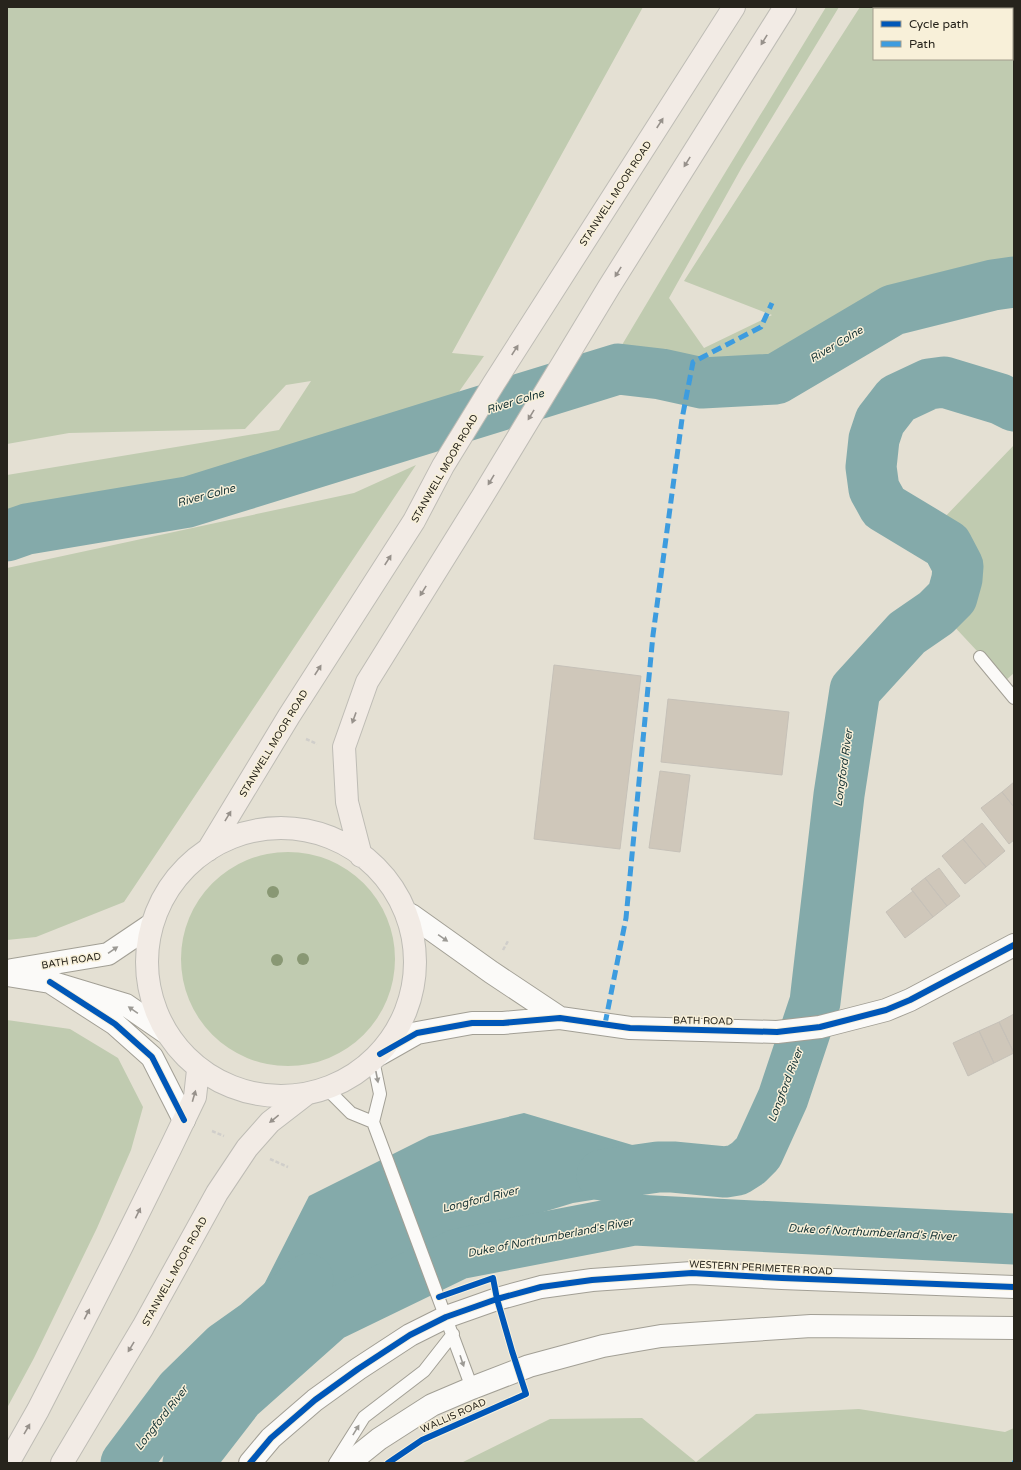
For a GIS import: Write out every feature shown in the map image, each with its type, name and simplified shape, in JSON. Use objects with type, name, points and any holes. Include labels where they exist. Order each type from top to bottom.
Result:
[{"type":"main road","name":"STANWELL MOOR ROAD","points":[[208,850],[289,716],[414,521],[443,466],[494,383],[734,7]]},
{"type":"main road","points":[[361,856],[347,802],[344,747],[367,682],[609,287],[785,7]]},
{"type":"main road","points":[[274,825],[305,828],[332,838],[361,856],[384,877],[411,915],[418,956],[413,994],[402,1022],[376,1057],[328,1090],[305,1095],[270,1098],[244,1092],[198,1070],[165,1032],[150,992],[146,958],[151,925],[165,892],[187,866],[208,850],[239,833],[274,825]]},
{"type":"main road","points":[[8,1463],[38,1410],[114,1262],[184,1120],[195,1096],[198,1070]]},
{"type":"main road","name":"STANWELL MOOR ROAD","points":[[62,1463],[143,1327],[217,1193],[247,1148],[270,1122],[305,1095]]},
{"type":"street","name":"BATH ROAD","points":[[411,915],[491,972],[560,1018]]},
{"type":"street","name":"BATH ROAD","points":[[7,971],[108,954],[151,925]]},
{"type":"street","name":"BATH ROAD","points":[[376,1057],[417,1033],[472,1023],[560,1018],[630,1028],[777,1032],[820,1027],[886,1010],[910,1000],[1014,945]]},
{"type":"street","name":"BATH ROAD","points":[[7,975],[50,982],[126,1005],[165,1032]]},
{"type":"street","points":[[50,982],[115,1024],[152,1057],[184,1120]]},
{"type":"street","name":"WESTERN PERIMETER ROAD","points":[[250,1463],[271,1438],[315,1400],[358,1369],[410,1335],[449,1325],[492,1300],[541,1287],[592,1280],[692,1272],[782,1278],[1014,1287]]},
{"type":"street","points":[[349,1463],[378,1439],[432,1405],[529,1366],[596,1348],[662,1336],[811,1326],[1014,1328]]},
{"type":"lane","points":[[980,657],[1014,698]]},
{"type":"lane","points":[[376,1057],[380,1094],[374,1126],[439,1296],[472,1388]]},
{"type":"lane","points":[[328,1090],[351,1113],[374,1126]]},
{"type":"lane","points":[[335,1463],[364,1418],[424,1371],[449,1325]]},
{"type":"path","points":[[302,737],[317,744]]},
{"type":"path","points":[[266,1158],[288,1167]]},
{"type":"green space","points":[[7,7],[643,7],[452,353],[484,356],[435,426],[7,518],[7,475],[279,430],[311,381],[286,385],[245,429],[69,433],[7,444]]},
{"type":"green space","points":[[826,7],[839,7],[742,167],[669,298],[704,348],[772,315],[684,281],[860,7],[1014,7],[1014,258],[965,272],[842,314],[779,355],[668,366],[616,355]]},
{"type":"green space","points":[[1014,445],[1014,673],[1005,681],[950,622],[968,589],[971,578],[971,568],[966,551],[961,543],[940,522]]},
{"type":"green space","points":[[416,465],[124,902],[36,937],[7,940],[7,568],[354,493]]},
{"type":"green space","points":[[288,852],[309,854],[329,860],[347,870],[364,883],[377,900],[387,918],[393,938],[395,959],[393,980],[387,1000],[377,1018],[364,1035],[347,1048],[329,1058],[309,1064],[288,1066],[267,1064],[247,1058],[229,1048],[212,1035],[199,1018],[189,1000],[183,980],[181,959],[183,938],[189,918],[199,900],[212,883],[229,870],[247,860],[267,854]]},
{"type":"green space","points":[[7,1020],[70,1029],[118,1058],[143,1107],[131,1150],[97,1228],[34,1358],[7,1408]]},
{"type":"green space","points":[[859,1409],[1005,1432],[1014,1428],[1014,1463],[461,1463],[550,1419],[642,1418],[696,1462],[756,1414]]},
{"type":"water","points":[[524,1113],[673,1157],[673,1187],[573,1203],[398,1256],[268,1337],[248,1316],[309,1196],[429,1136]]},
{"type":"building","points":[[554,665],[641,676],[620,849],[534,839]]},
{"type":"building","points":[[668,699],[789,712],[782,775],[661,762]]},
{"type":"building","points":[[660,771],[690,775],[680,852],[649,848]]},
{"type":"building","points":[[1014,782],[1014,807],[1002,792]]},
{"type":"building","points":[[1002,792],[1014,807],[1014,840],[1009,844],[981,808]]},
{"type":"building","points":[[982,823],[1005,851],[986,867],[963,839]]},
{"type":"building","points":[[963,839],[986,867],[965,884],[942,856]]},
{"type":"building","points":[[939,868],[960,896],[947,906],[925,878]]},
{"type":"building","points":[[925,878],[947,906],[933,917],[911,889]]},
{"type":"building","points":[[913,891],[933,917],[905,938],[886,912]]},
{"type":"building","points":[[1014,1014],[1014,1053],[999,1022]]},
{"type":"building","points":[[999,1022],[1014,1053],[994,1063],[979,1031]]},
{"type":"building","points":[[979,1031],[994,1063],[968,1076],[953,1043]]},
{"type":"waterway","name":"River Colne","points":[[7,536],[27,529],[188,502],[618,369],[661,374],[702,383],[776,379],[893,310],[993,285],[1014,282]]},
{"type":"waterway","name":"Longford River","points":[[602,1175],[658,1167],[725,1172],[737,1170],[748,1163],[758,1153],[783,1098],[815,1002],[839,795],[855,690],[907,633],[936,613],[952,597],[957,579],[958,566],[947,545],[884,507],[874,489],[871,467],[874,439],[880,421],[897,399],[929,384],[944,382],[1000,399],[1014,406]]},
{"type":"waterway","name":"Duke of Northumberland's River","points":[[188,1463],[239,1397],[330,1316],[458,1254],[634,1220],[1014,1239]]},
{"type":"waterway","name":"Longford River","points":[[126,1463],[180,1391],[225,1347],[256,1325],[308,1279]]},
{"type":"marked path","points":[[605,1024],[626,918],[653,635],[682,419],[693,362],[761,327],[772,303]]},
{"type":"cycle path","points":[[380,1054],[417,1033],[472,1023],[503,1023],[560,1018],[630,1028],[777,1032],[820,1027],[886,1010],[910,1000],[1014,945]]},
{"type":"cycle path","points":[[50,982],[115,1024],[152,1057],[184,1120]]},
{"type":"cycle path","points":[[250,1463],[271,1438],[315,1400],[358,1369],[410,1335],[446,1317],[497,1299],[541,1287],[592,1280],[692,1273],[1014,1287]]},
{"type":"cycle path","name":"WALLIS ROAD","points":[[388,1463],[422,1440],[526,1394],[497,1299],[493,1278],[439,1297]]}]
